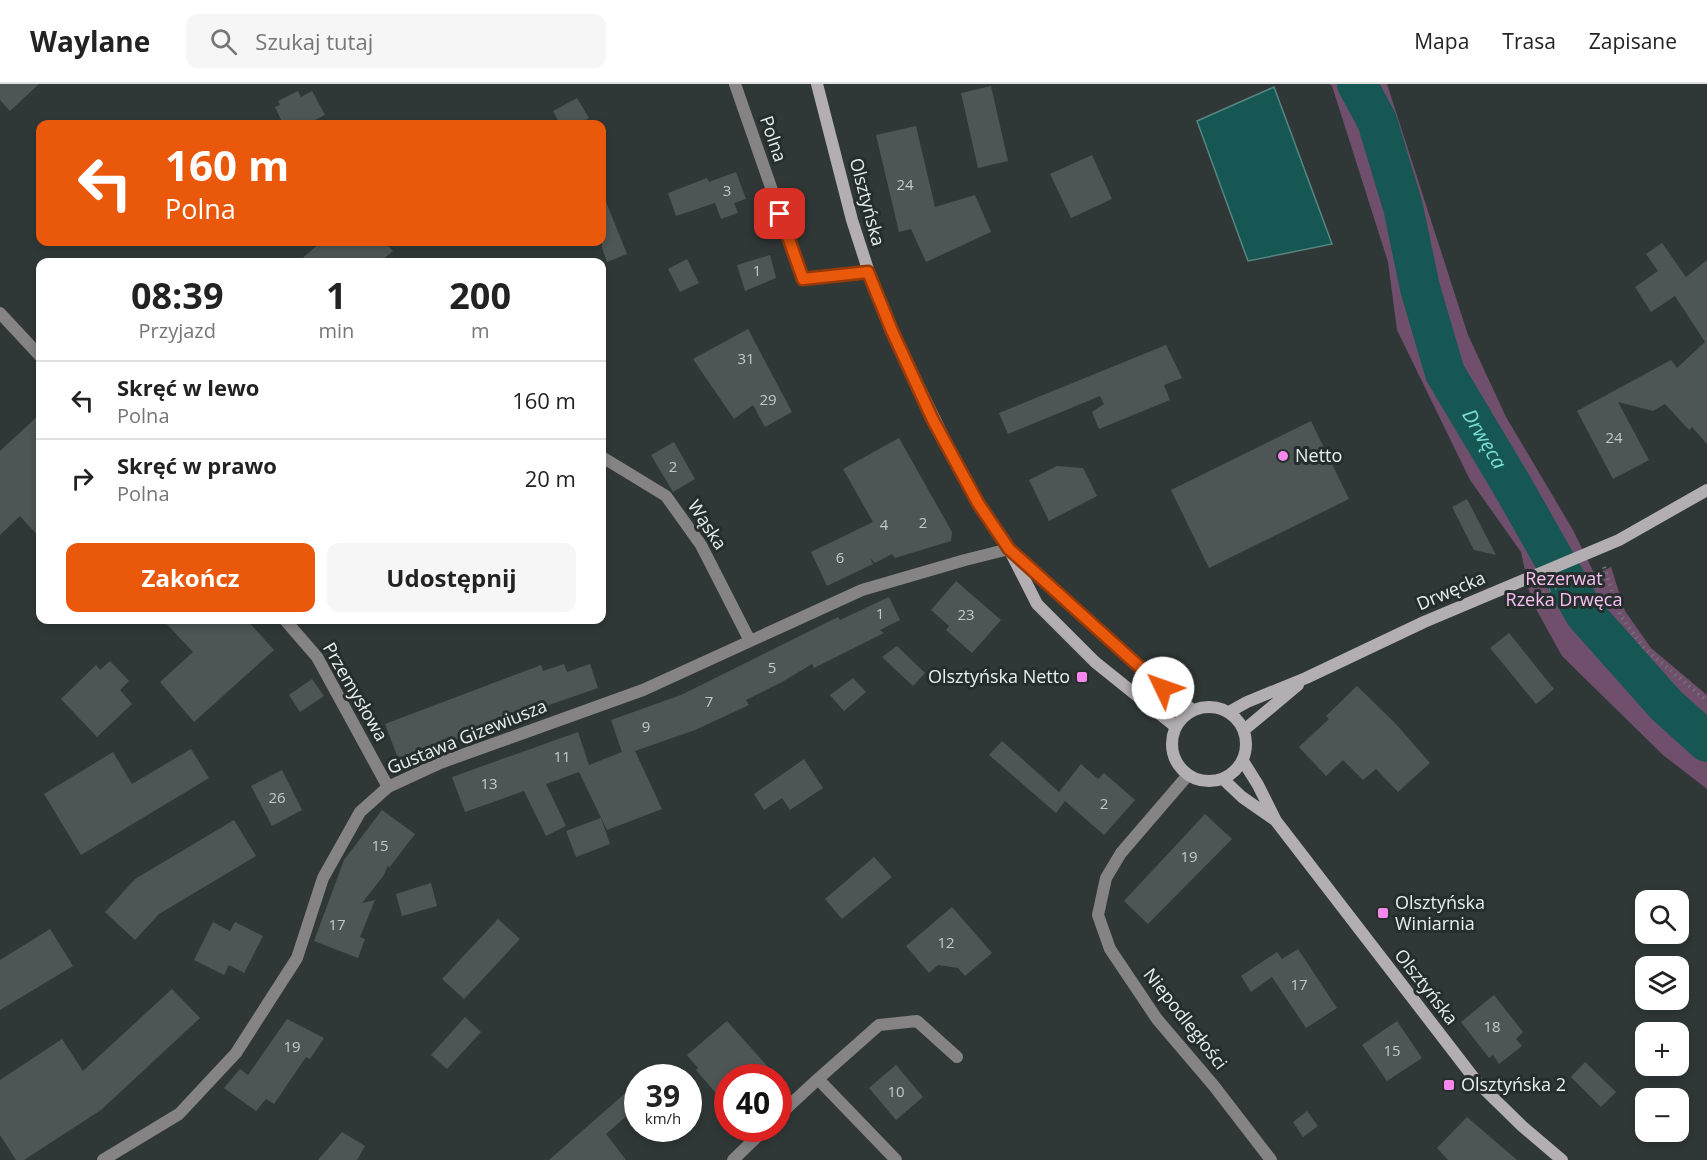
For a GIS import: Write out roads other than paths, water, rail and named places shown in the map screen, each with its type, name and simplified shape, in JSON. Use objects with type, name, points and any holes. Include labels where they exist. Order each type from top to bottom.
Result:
[{"type":"street","name":"Polna","points":[[735,84],[803,279],[868,272]]},
{"type":"street","name":"Olsztyńska","points":[[817,84],[852,220],[868,272],[933,420],[978,503],[1009,549],[1037,604],[1095,662],[1176,727]]},
{"type":"street","points":[[0,313],[36,352]]},
{"type":"street","name":"Wąska","points":[[606,459],[666,496],[701,544],[750,641]]},
{"type":"street","name":"Drwęcka","points":[[1229,712],[1424,622],[1619,540],[1707,490]]},
{"type":"street","name":"Olsztyńska","points":[[1009,549],[1163,688],[1193,710]]},
{"type":"street","name":"Gustawa Gizewiusza","points":[[103,1160],[179,1114],[236,1053],[297,958],[323,878],[360,812],[388,787],[440,763],[643,690],[862,590],[1009,549]]},
{"type":"street","name":"Przemysłowa","points":[[289,624],[318,657],[388,787]]},
{"type":"street","name":"Drwęcka","points":[[1244,730],[1306,678]]},
{"type":"street","points":[[1210,707],[1229,712],[1239,721],[1244,730],[1246,751],[1243,761],[1237,770],[1223,779],[1208,782],[1188,775],[1180,768],[1172,748],[1172,737],[1176,727],[1182,718],[1193,710],[1210,707]]},
{"type":"street","name":"Olsztyńska","points":[[1243,761],[1276,821],[1477,1082],[1522,1126],[1562,1160]]},
{"type":"street","name":"Niepodległości","points":[[1188,775],[1121,853],[1106,878],[1098,915],[1110,949],[1157,1019],[1214,1086],[1270,1160]]},
{"type":"street","name":"Olsztyńska","points":[[1223,779],[1242,797],[1276,821]]},
{"type":"street","points":[[792,1103],[879,1024],[917,1021],[957,1057]]},
{"type":"street","points":[[818,1079],[894,1159]]},
{"type":"street","points":[[733,1160],[752,1142]]},
{"type":"water","points":[[1274,87],[1332,244],[1248,261],[1197,121]]},
{"type":"waterway","name":"Drwęca","points":[[1357,84],[1377,121],[1403,207],[1420,288],[1445,373],[1585,614],[1666,705],[1707,742]]},
{"type":"place","name":"Netto","points":[[1283,456]]},
{"type":"place","name":"Olsztyńska Netto","points":[[1082,677]]},
{"type":"place","name":"Olsztyńska Winiarnia","points":[[1383,913]]},
{"type":"place","name":"Olsztyńska 2","points":[[1449,1085]]},
{"type":"park label","name":"Rezerwat Rzeka Drwęca","points":[[1564,589]]}]
